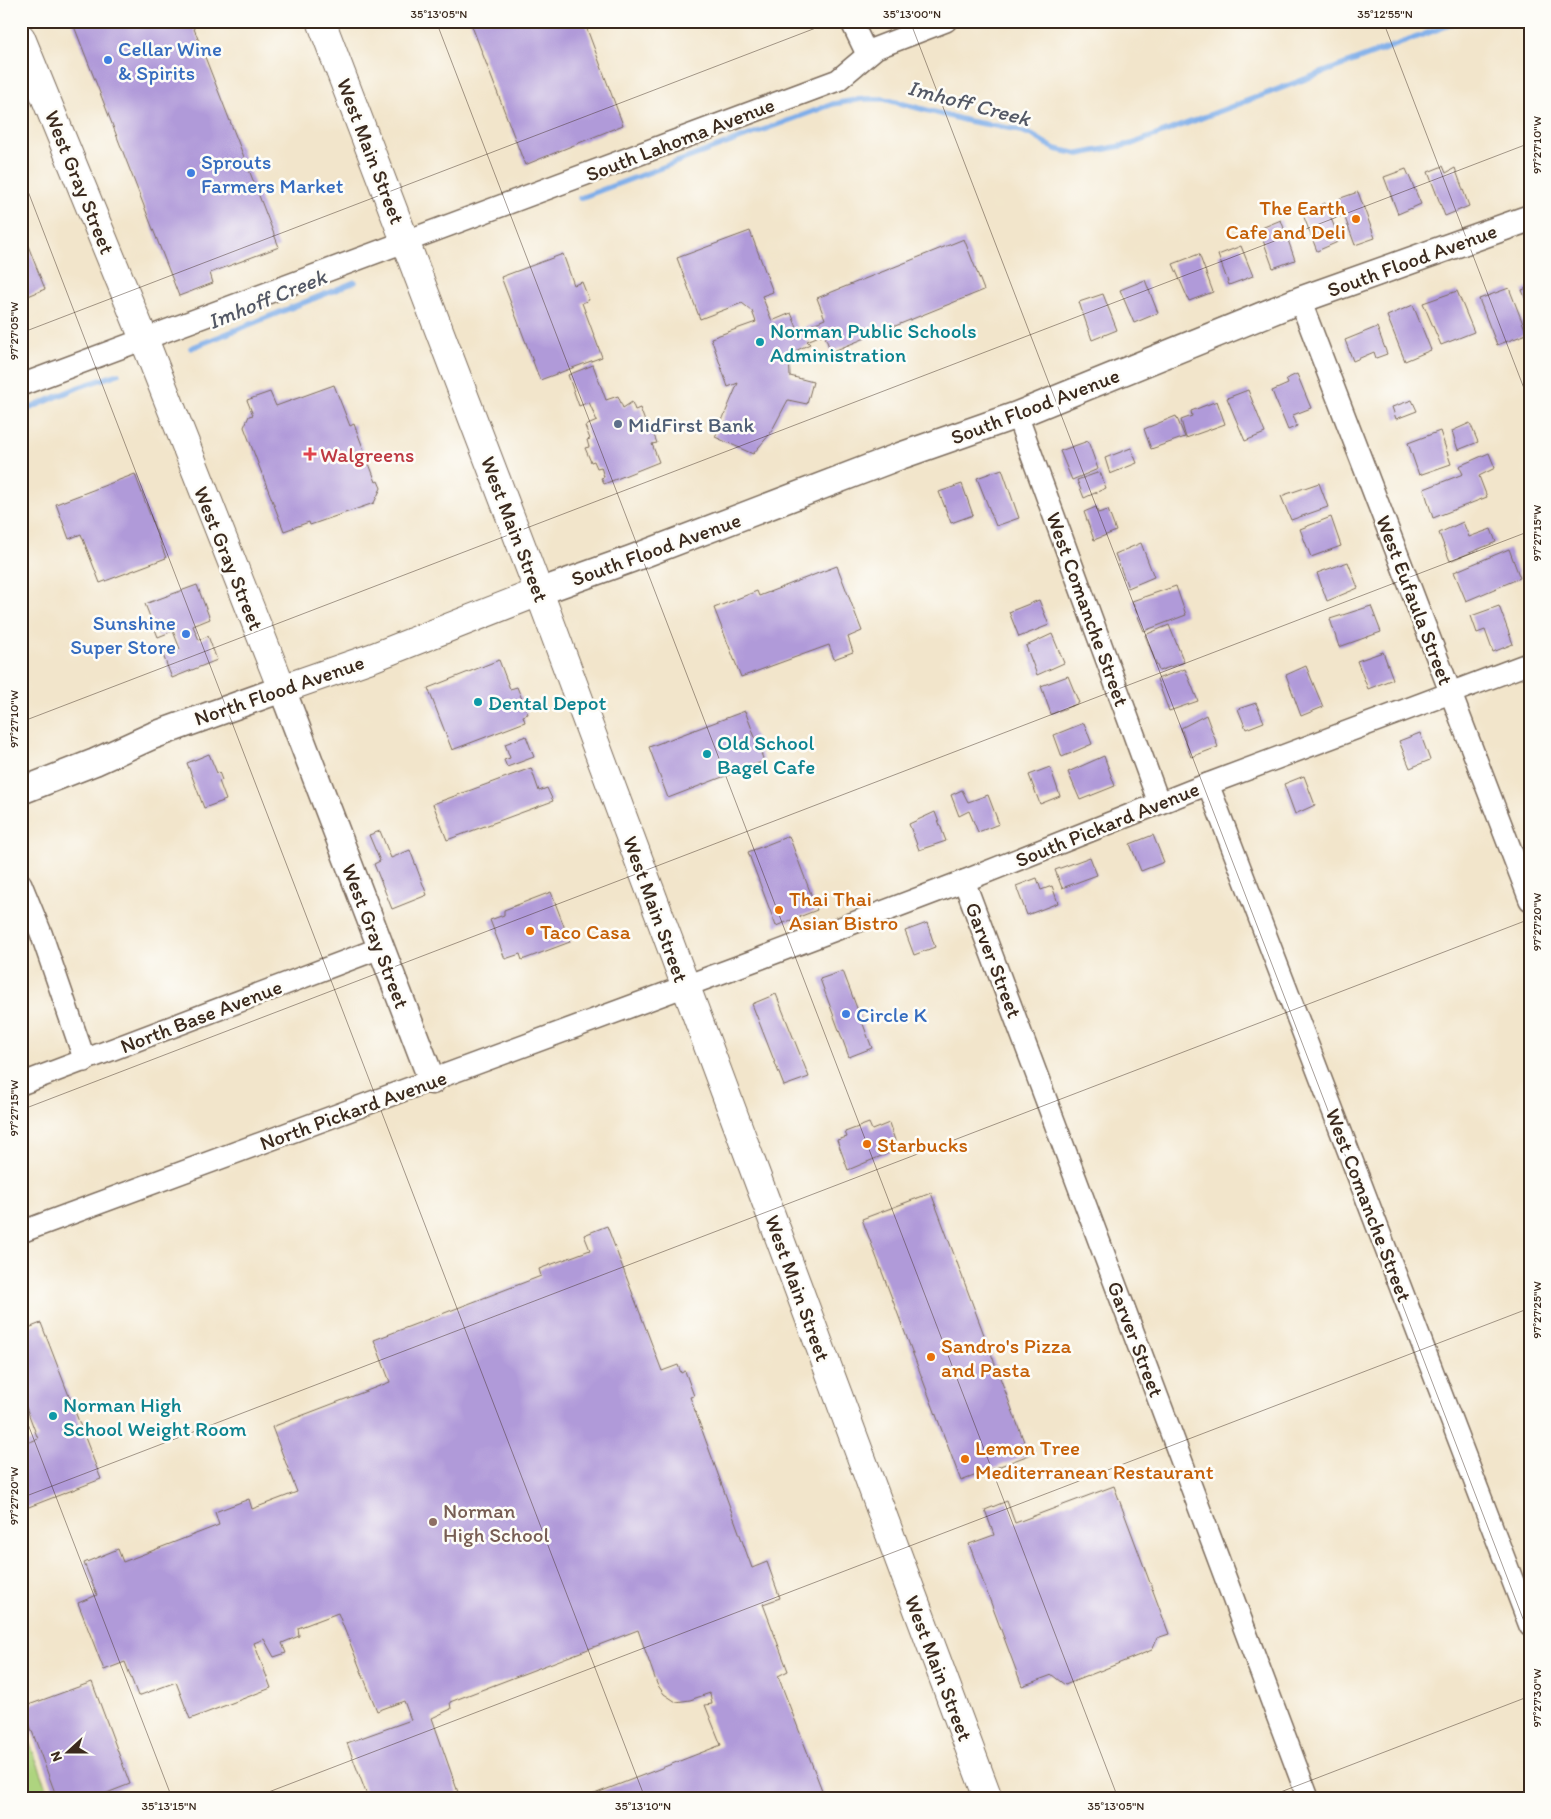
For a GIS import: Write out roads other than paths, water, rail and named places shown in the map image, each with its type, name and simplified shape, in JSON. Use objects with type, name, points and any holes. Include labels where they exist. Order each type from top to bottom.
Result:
[{"type":"main road","name":"West Main Street","points":[[321,21],[539,592],[988,1798]]},
{"type":"main road","name":"West Gray Street","points":[[21,38],[144,339],[282,689]]},
{"type":"main road","name":"North Flood Avenue","points":[[282,689],[381,654],[539,592]]},
{"type":"street","points":[[851,21],[867,54]]},
{"type":"street","name":"South Lahoma Avenue","points":[[21,385],[838,80],[855,67],[867,54],[946,21]]},
{"type":"street","name":"South Flood Avenue","points":[[539,592],[631,559],[900,456],[1017,415],[1300,300],[1530,218]]},
{"type":"street","name":"West Eufaula Street","points":[[1300,300],[1530,900]]},
{"type":"street","name":"West Comanche Street","points":[[1017,415],[1159,804]]},
{"type":"street","name":"South Pickard Avenue","points":[[685,986],[964,881],[1208,784],[1530,663]]},
{"type":"street","name":"North Flood Avenue","points":[[21,791],[95,762],[152,736],[282,689]]},
{"type":"street","name":"West Gray Street","points":[[282,689],[432,1081]]},
{"type":"street","name":"West Comanche Street","points":[[1208,784],[1530,1626]]},
{"type":"street","name":"Garver Street","points":[[964,881],[1308,1798]]},
{"type":"street","points":[[21,884],[41,932],[85,1060]]},
{"type":"street","name":"North Base Avenue","points":[[21,1084],[380,948]]},
{"type":"street","name":"North Pickard Avenue","points":[[21,1232],[685,986]]},
{"type":"waterway","name":"Imhoff Creek","points":[[580,198],[833,104],[862,99],[884,99],[968,121],[1014,129],[1032,135],[1055,149],[1079,154],[1132,144],[1460,21]]},
{"type":"waterway","name":"Imhoff Creek","points":[[191,348],[355,282]]},
{"type":"waterway","name":"Imhoff Creek","points":[[21,412],[79,387],[118,374]]},
{"type":"place","name":"Cellar Wine & Spirits","points":[[108,60]]},
{"type":"place","name":"Sprouts Farmers Market","points":[[191,173]]},
{"type":"place","name":"The Earth Cafe and Deli","points":[[1356,219]]},
{"type":"place","name":"Norman Public Schools Administration","points":[[760,342]]},
{"type":"place","name":"MidFirst Bank","points":[[618,424]]},
{"type":"place","name":"Walgreens","points":[[310,454]]},
{"type":"place","name":"Sunshine Super Store","points":[[186,634]]},
{"type":"place","name":"Dental Depot","points":[[478,702]]},
{"type":"place","name":"Old School Bagel Cafe","points":[[707,754]]},
{"type":"place","name":"Thai Thai Asian Bistro","points":[[779,910]]},
{"type":"place","name":"Taco Casa","points":[[530,931]]},
{"type":"place","name":"Circle K","points":[[846,1014]]},
{"type":"place","name":"Starbucks","points":[[867,1144]]},
{"type":"place","name":"Sandro's Pizza and Pasta","points":[[931,1357]]},
{"type":"place","name":"Norman High School Weight Room","points":[[53,1416]]},
{"type":"place","name":"Lemon Tree Mediterranean Restaurant","points":[[965,1459]]},
{"type":"place","name":"Norman High School","points":[[433,1522]]}]
